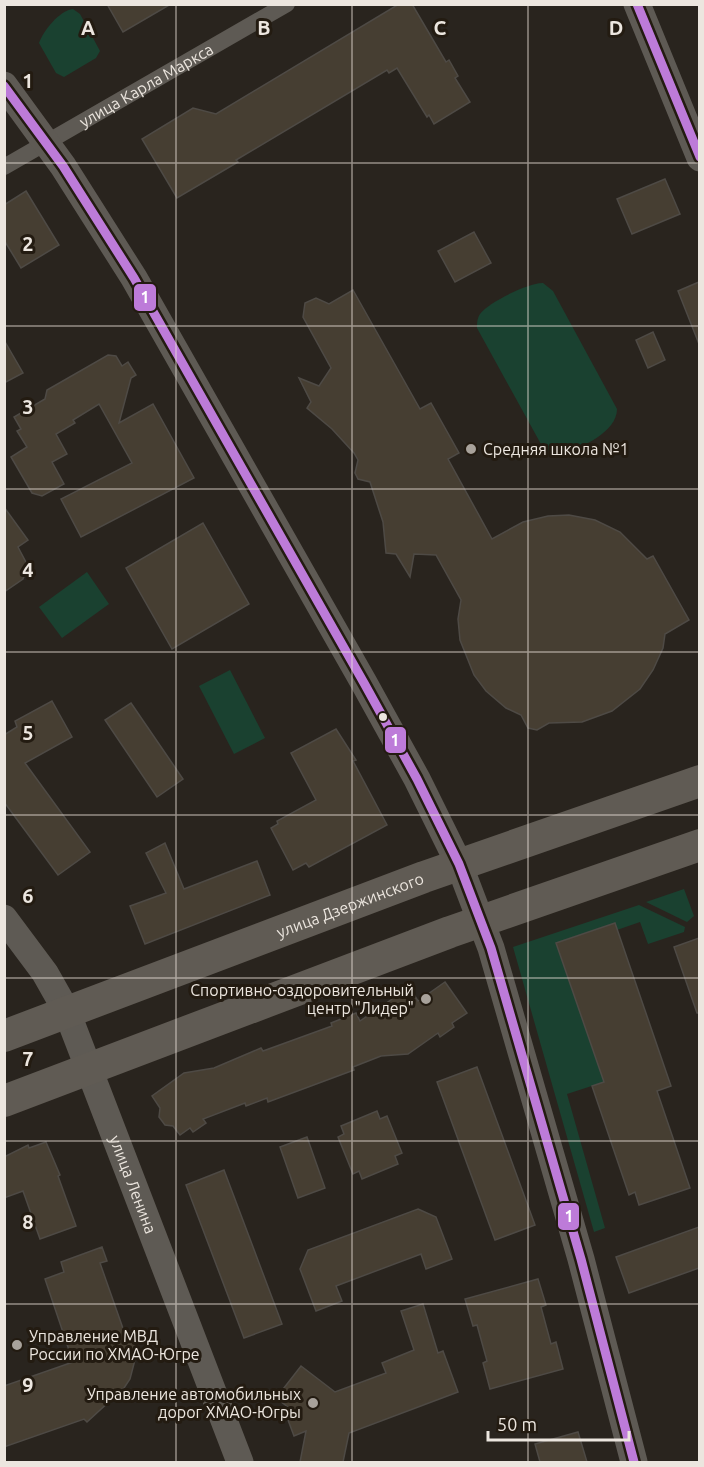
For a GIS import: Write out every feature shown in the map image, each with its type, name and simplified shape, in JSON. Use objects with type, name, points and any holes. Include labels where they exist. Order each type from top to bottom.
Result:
[{"type":"main road","name":"улица Дзержинского","points":[[4,1036],[459,864],[699,780]]},
{"type":"main road","points":[[4,1101],[481,921],[699,845]]},
{"type":"street","name":"улица Карла Маркса","points":[[4,167],[287,4]]},
{"type":"street","points":[[637,4],[699,158]]},
{"type":"street","points":[[4,85],[47,141],[130,271],[412,770],[459,864],[481,921],[579,1251],[634,1462]]},
{"type":"street","name":"улица Ленина","points":[[4,918],[45,973],[67,1012],[240,1462]]},
{"type":"green space","points":[[73,9],[80,14],[100,51],[96,58],[64,77],[56,73],[39,43],[53,22],[63,13]]},
{"type":"green space","points":[[543,283],[553,291],[617,409],[611,425],[605,432],[578,448],[561,454],[554,454],[542,446],[477,328],[480,314],[491,304],[519,289]]},
{"type":"green space","points":[[87,572],[109,604],[62,638],[39,607]]},
{"type":"green space","points":[[230,670],[265,738],[234,754],[199,686]]},
{"type":"green space","points":[[684,889],[694,916],[687,922],[646,902]]},
{"type":"green space","points":[[639,905],[685,927],[684,932],[648,944],[640,922],[617,930],[615,923],[556,943],[604,1082],[567,1094],[605,1228],[594,1232],[513,947]]},
{"type":"building","points":[[107,4],[171,4],[123,32]]},
{"type":"building","points":[[399,4],[412,4],[446,62],[449,60],[458,76],[455,78],[470,102],[434,124],[429,115],[427,117],[397,68],[389,73],[387,70],[177,198],[142,139],[193,108],[216,114]]},
{"type":"building","points":[[665,179],[680,214],[632,234],[617,199]]},
{"type":"building","points":[[26,191],[59,245],[21,268],[4,240],[4,205]]},
{"type":"building","points":[[474,232],[491,263],[455,282],[438,251]]},
{"type":"building","points":[[699,282],[699,344],[678,291]]},
{"type":"building","points":[[353,290],[420,409],[431,403],[459,453],[448,459],[492,539],[523,522],[548,516],[569,515],[595,520],[620,532],[647,559],[653,556],[689,620],[665,634],[663,648],[653,670],[640,689],[612,711],[582,722],[549,723],[537,730],[528,728],[521,715],[506,708],[486,691],[474,675],[460,640],[458,619],[461,600],[436,555],[414,554],[410,577],[396,554],[386,553],[383,522],[370,482],[358,479],[355,473],[358,460],[354,453],[332,429],[307,408],[311,402],[299,378],[319,386],[331,368],[303,317],[305,303],[316,298],[329,304]]},
{"type":"building","points":[[653,332],[665,360],[648,368],[636,340]]},
{"type":"building","points":[[4,340],[23,373],[4,383]]},
{"type":"building","points":[[108,355],[116,356],[122,366],[128,362],[136,375],[131,378],[119,423],[153,404],[194,478],[81,537],[61,499],[132,463],[99,404],[73,420],[75,423],[56,434],[67,454],[52,462],[64,484],[42,496],[32,493],[11,457],[27,447],[17,431],[21,429],[14,417],[45,399],[47,390]]},
{"type":"building","points":[[4,507],[28,540],[18,547],[28,566],[23,579],[4,592]]},
{"type":"building","points":[[203,523],[249,604],[172,649],[126,568]]},
{"type":"building","points":[[52,701],[72,737],[25,763],[90,852],[58,875],[4,802],[4,735],[17,727],[15,721]]},
{"type":"building","points":[[131,703],[183,779],[157,797],[105,720]]},
{"type":"building","points":[[336,729],[356,760],[353,761],[387,825],[309,867],[306,863],[293,870],[271,828],[278,824],[277,821],[316,800],[291,753]]},
{"type":"building","points":[[165,843],[184,889],[257,861],[270,895],[145,944],[130,906],[166,893],[146,853]]},
{"type":"building","points":[[615,923],[671,1086],[657,1091],[690,1188],[639,1205],[635,1192],[629,1195],[592,1086],[604,1082],[556,943]]},
{"type":"building","points":[[699,938],[699,1013],[697,1013],[674,947]]},
{"type":"building","points":[[445,982],[467,1013],[452,1023],[454,1027],[440,1037],[438,1033],[408,1054],[381,1056],[353,1067],[354,1070],[268,1102],[267,1098],[246,1106],[245,1103],[203,1119],[206,1123],[193,1132],[190,1128],[180,1135],[173,1126],[165,1125],[159,1117],[160,1108],[152,1096],[184,1073],[214,1068],[261,1048],[263,1051],[332,1026],[331,1023],[356,1013],[360,1021],[404,991],[413,993],[418,1001]]},
{"type":"building","points":[[477,1067],[535,1225],[495,1240],[437,1082]]},
{"type":"building","points":[[377,1111],[380,1119],[387,1116],[402,1153],[395,1156],[398,1164],[362,1179],[359,1171],[353,1174],[338,1137],[344,1134],[341,1126]]},
{"type":"building","points":[[307,1137],[325,1188],[298,1198],[280,1147]]},
{"type":"building","points":[[46,1142],[60,1175],[58,1176],[76,1226],[40,1239],[23,1191],[4,1198],[4,1157],[28,1145],[29,1148]]},
{"type":"building","points":[[224,1170],[282,1324],[244,1338],[186,1185]]},
{"type":"building","points":[[418,1209],[436,1217],[452,1259],[426,1269],[421,1254],[336,1286],[342,1301],[316,1311],[300,1269],[308,1250]]},
{"type":"building","points":[[699,1227],[699,1268],[629,1293],[616,1257]]},
{"type":"building","points":[[102,1247],[107,1261],[100,1263],[126,1337],[133,1335],[135,1343],[136,1356],[130,1379],[124,1388],[87,1422],[84,1419],[4,1447],[4,1386],[73,1362],[45,1279],[64,1272],[61,1262]]},
{"type":"building","points":[[538,1279],[546,1305],[541,1307],[551,1344],[556,1342],[563,1369],[490,1389],[483,1363],[487,1361],[477,1325],[473,1326],[465,1299]]},
{"type":"building","points":[[423,1304],[438,1353],[443,1351],[458,1392],[349,1433],[343,1462],[300,1462],[306,1431],[294,1436],[288,1420],[300,1416],[276,1398],[301,1366],[335,1392],[386,1373],[382,1363],[414,1350],[401,1311]]},
{"type":"building","points":[[578,1432],[587,1462],[540,1462],[535,1444]]},
{"type":"transit line","name":"1","points":[[637,4],[700,157]]},
{"type":"transit line","name":"1","points":[[4,86],[63,166],[134,278],[364,683],[417,779],[459,864],[491,948],[581,1259],[634,1462]]},
{"type":"place","name":"Средняя школа №1","points":[[471,449]]},
{"type":"place","name":"Спортивно-оздоровительный центр \"Лидер\"","points":[[426,999]]},
{"type":"place","name":"Управление МВД России по ХМАО-Югре","points":[[17,1345]]},
{"type":"place","name":"Управление автомобильных дорог ХМАО-Югры","points":[[313,1403]]}]
